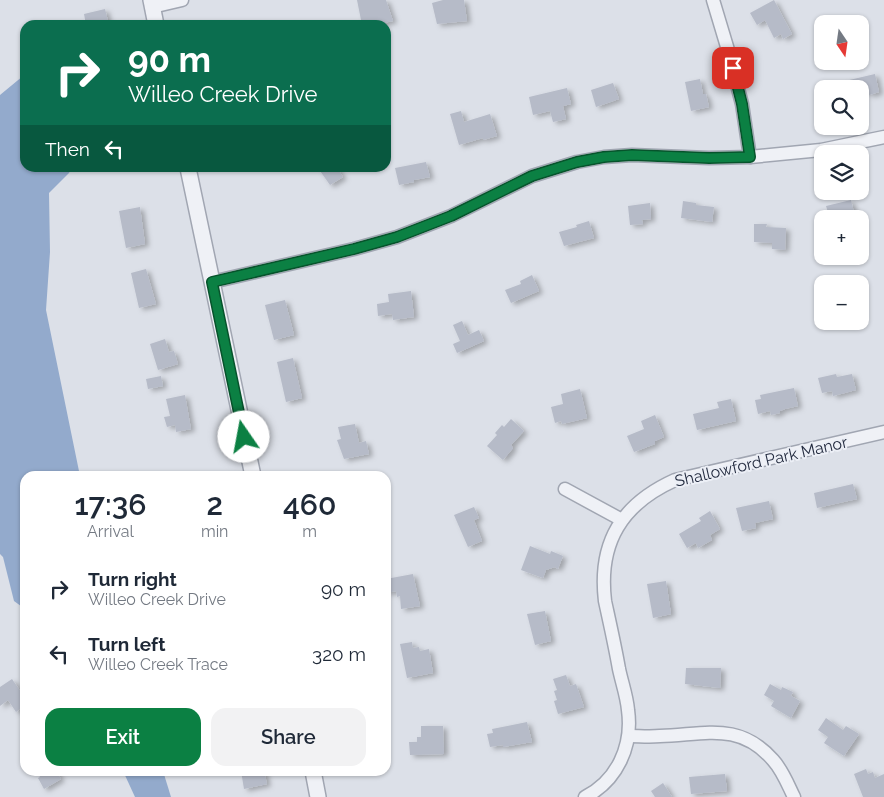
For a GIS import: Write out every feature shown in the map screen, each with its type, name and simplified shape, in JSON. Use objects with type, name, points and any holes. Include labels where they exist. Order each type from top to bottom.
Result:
[{"type":"street","points":[[155,20],[152,4],[182,0]]},
{"type":"street","points":[[713,0],[742,104],[750,157]]},
{"type":"street","points":[[212,282],[397,237],[451,216],[532,176],[577,162],[604,157],[632,155],[709,158],[750,157],[821,150],[884,136]]},
{"type":"street","points":[[189,172],[251,471]]},
{"type":"street","name":"Shallowford Park Manor","points":[[585,797],[594,792],[611,777],[623,758],[629,736],[628,711],[603,584],[607,552],[613,536],[632,507],[658,487],[675,480],[884,432]]},
{"type":"street","points":[[564,490],[622,520]]},
{"type":"street","points":[[629,736],[713,732],[727,733],[743,738],[760,748],[774,761],[794,797]]},
{"type":"street","points":[[315,776],[318,797]]},
{"type":"water","points":[[20,78],[20,172],[70,172],[49,193],[50,252],[46,310],[79,471],[20,471],[20,605],[14,601],[3,557],[0,554],[0,95]]},
{"type":"water","points":[[125,776],[165,776],[171,797],[135,797]]},
{"type":"building","points":[[357,0],[386,0],[393,21],[391,20],[361,20]]},
{"type":"building","points":[[443,0],[464,0],[467,21],[437,24],[432,3]]},
{"type":"building","points":[[774,0],[792,34],[783,39],[781,34],[774,38],[765,20],[757,25],[750,13]]},
{"type":"building","points":[[105,9],[108,20],[85,20],[84,14]]},
{"type":"building","points":[[875,74],[879,92],[869,95],[869,80],[849,80]]},
{"type":"building","points":[[700,79],[703,94],[706,94],[709,107],[691,111],[685,82]]},
{"type":"building","points":[[613,83],[619,99],[596,107],[591,90]]},
{"type":"building","points":[[567,88],[571,104],[563,106],[566,119],[553,122],[550,111],[533,115],[529,97]]},
{"type":"building","points":[[461,111],[464,122],[490,114],[497,136],[459,145],[450,114]]},
{"type":"building","points":[[426,162],[430,177],[399,185],[395,168]]},
{"type":"building","points":[[321,172],[340,172],[343,177],[330,185]]},
{"type":"building","points":[[851,200],[853,210],[827,210],[826,206]]},
{"type":"building","points":[[683,201],[714,207],[712,222],[681,218]]},
{"type":"building","points":[[650,203],[651,219],[642,220],[643,224],[630,225],[628,206]]},
{"type":"building","points":[[140,207],[145,244],[126,248],[119,211]]},
{"type":"building","points":[[589,221],[594,238],[564,246],[559,232],[577,227],[576,225]]},
{"type":"building","points":[[754,224],[767,224],[766,227],[786,228],[785,250],[772,249],[772,243],[754,242]]},
{"type":"building","points":[[146,269],[156,304],[139,308],[131,273]]},
{"type":"building","points":[[532,275],[539,291],[511,303],[505,290],[521,284],[520,281]]},
{"type":"building","points":[[411,291],[414,317],[393,320],[392,314],[378,316],[377,304],[389,302],[388,294]]},
{"type":"building","points":[[285,300],[294,335],[274,340],[265,305]]},
{"type":"building","points":[[462,321],[468,335],[479,330],[484,341],[457,353],[453,344],[460,341],[453,325]]},
{"type":"building","points":[[165,339],[169,352],[174,351],[178,364],[158,370],[150,344]]},
{"type":"building","points":[[293,358],[302,398],[286,402],[277,362]]},
{"type":"building","points":[[836,374],[837,377],[852,374],[856,390],[833,396],[832,391],[822,393],[818,378]]},
{"type":"building","points":[[161,376],[163,386],[148,389],[146,379]]},
{"type":"building","points":[[794,388],[798,406],[771,415],[770,411],[758,414],[755,400],[761,399],[760,395]]},
{"type":"building","points":[[580,389],[587,418],[562,424],[561,421],[555,423],[551,407],[563,404],[561,394]]},
{"type":"building","points":[[185,395],[191,429],[176,432],[175,425],[167,427],[164,417],[170,416],[166,399]]},
{"type":"building","points":[[731,399],[736,421],[697,430],[693,414],[719,408],[717,402]]},
{"type":"building","points":[[655,415],[664,437],[655,441],[655,444],[634,452],[627,436],[644,429],[641,421]]},
{"type":"building","points":[[511,419],[524,431],[511,445],[513,448],[503,460],[487,446],[497,435],[495,433],[502,425],[504,427]]},
{"type":"building","points":[[355,424],[359,443],[366,441],[369,454],[344,459],[337,440],[341,439],[338,427]]},
{"type":"building","points":[[853,484],[857,499],[817,508],[814,493]]},
{"type":"building","points":[[769,501],[773,519],[755,523],[756,528],[742,531],[736,508]]},
{"type":"building","points":[[474,507],[479,518],[474,520],[482,541],[468,547],[454,515]]},
{"type":"building","points":[[710,511],[720,529],[710,535],[712,540],[698,548],[696,543],[687,548],[679,534],[701,521],[699,518]]},
{"type":"building","points":[[530,546],[550,554],[551,551],[563,556],[558,569],[555,567],[546,570],[543,578],[521,570]]},
{"type":"building","points":[[413,574],[420,606],[401,609],[400,596],[397,597],[396,591],[391,592],[391,578]]},
{"type":"building","points":[[666,581],[671,614],[653,618],[647,584]]},
{"type":"building","points":[[545,611],[551,641],[535,645],[527,614]]},
{"type":"building","points":[[412,642],[413,648],[419,647],[420,651],[429,649],[433,673],[407,678],[400,644]]},
{"type":"building","points":[[686,668],[721,668],[720,688],[685,684]]},
{"type":"building","points":[[566,675],[570,686],[576,684],[584,707],[558,714],[554,701],[557,700],[554,691],[557,690],[553,679]]},
{"type":"building","points":[[12,679],[20,691],[20,709],[16,712],[8,700],[0,706],[0,687]]},
{"type":"building","points":[[770,684],[781,690],[782,687],[793,692],[791,696],[800,701],[791,718],[771,706],[774,701],[764,695]]},
{"type":"building","points":[[826,718],[843,730],[846,726],[859,734],[844,756],[824,743],[828,737],[818,730]]},
{"type":"building","points":[[527,722],[532,742],[503,747],[503,745],[490,747],[487,734],[493,733],[492,729]]},
{"type":"building","points":[[421,726],[443,726],[444,754],[410,755],[409,742],[417,742],[417,737],[421,737]]},
{"type":"building","points":[[866,769],[868,774],[873,772],[875,778],[884,774],[884,797],[863,797],[854,774]]},
{"type":"building","points":[[725,774],[727,791],[691,794],[689,777]]},
{"type":"building","points":[[59,776],[61,779],[44,789],[38,778]]},
{"type":"building","points":[[242,776],[265,776],[267,784],[244,789]]},
{"type":"building","points":[[663,783],[672,797],[655,797],[651,791]]},
{"type":"route","points":[[244,437],[212,282],[397,237],[451,216],[532,176],[577,162],[604,157],[632,155],[709,158],[750,157],[742,104],[733,68]]}]
